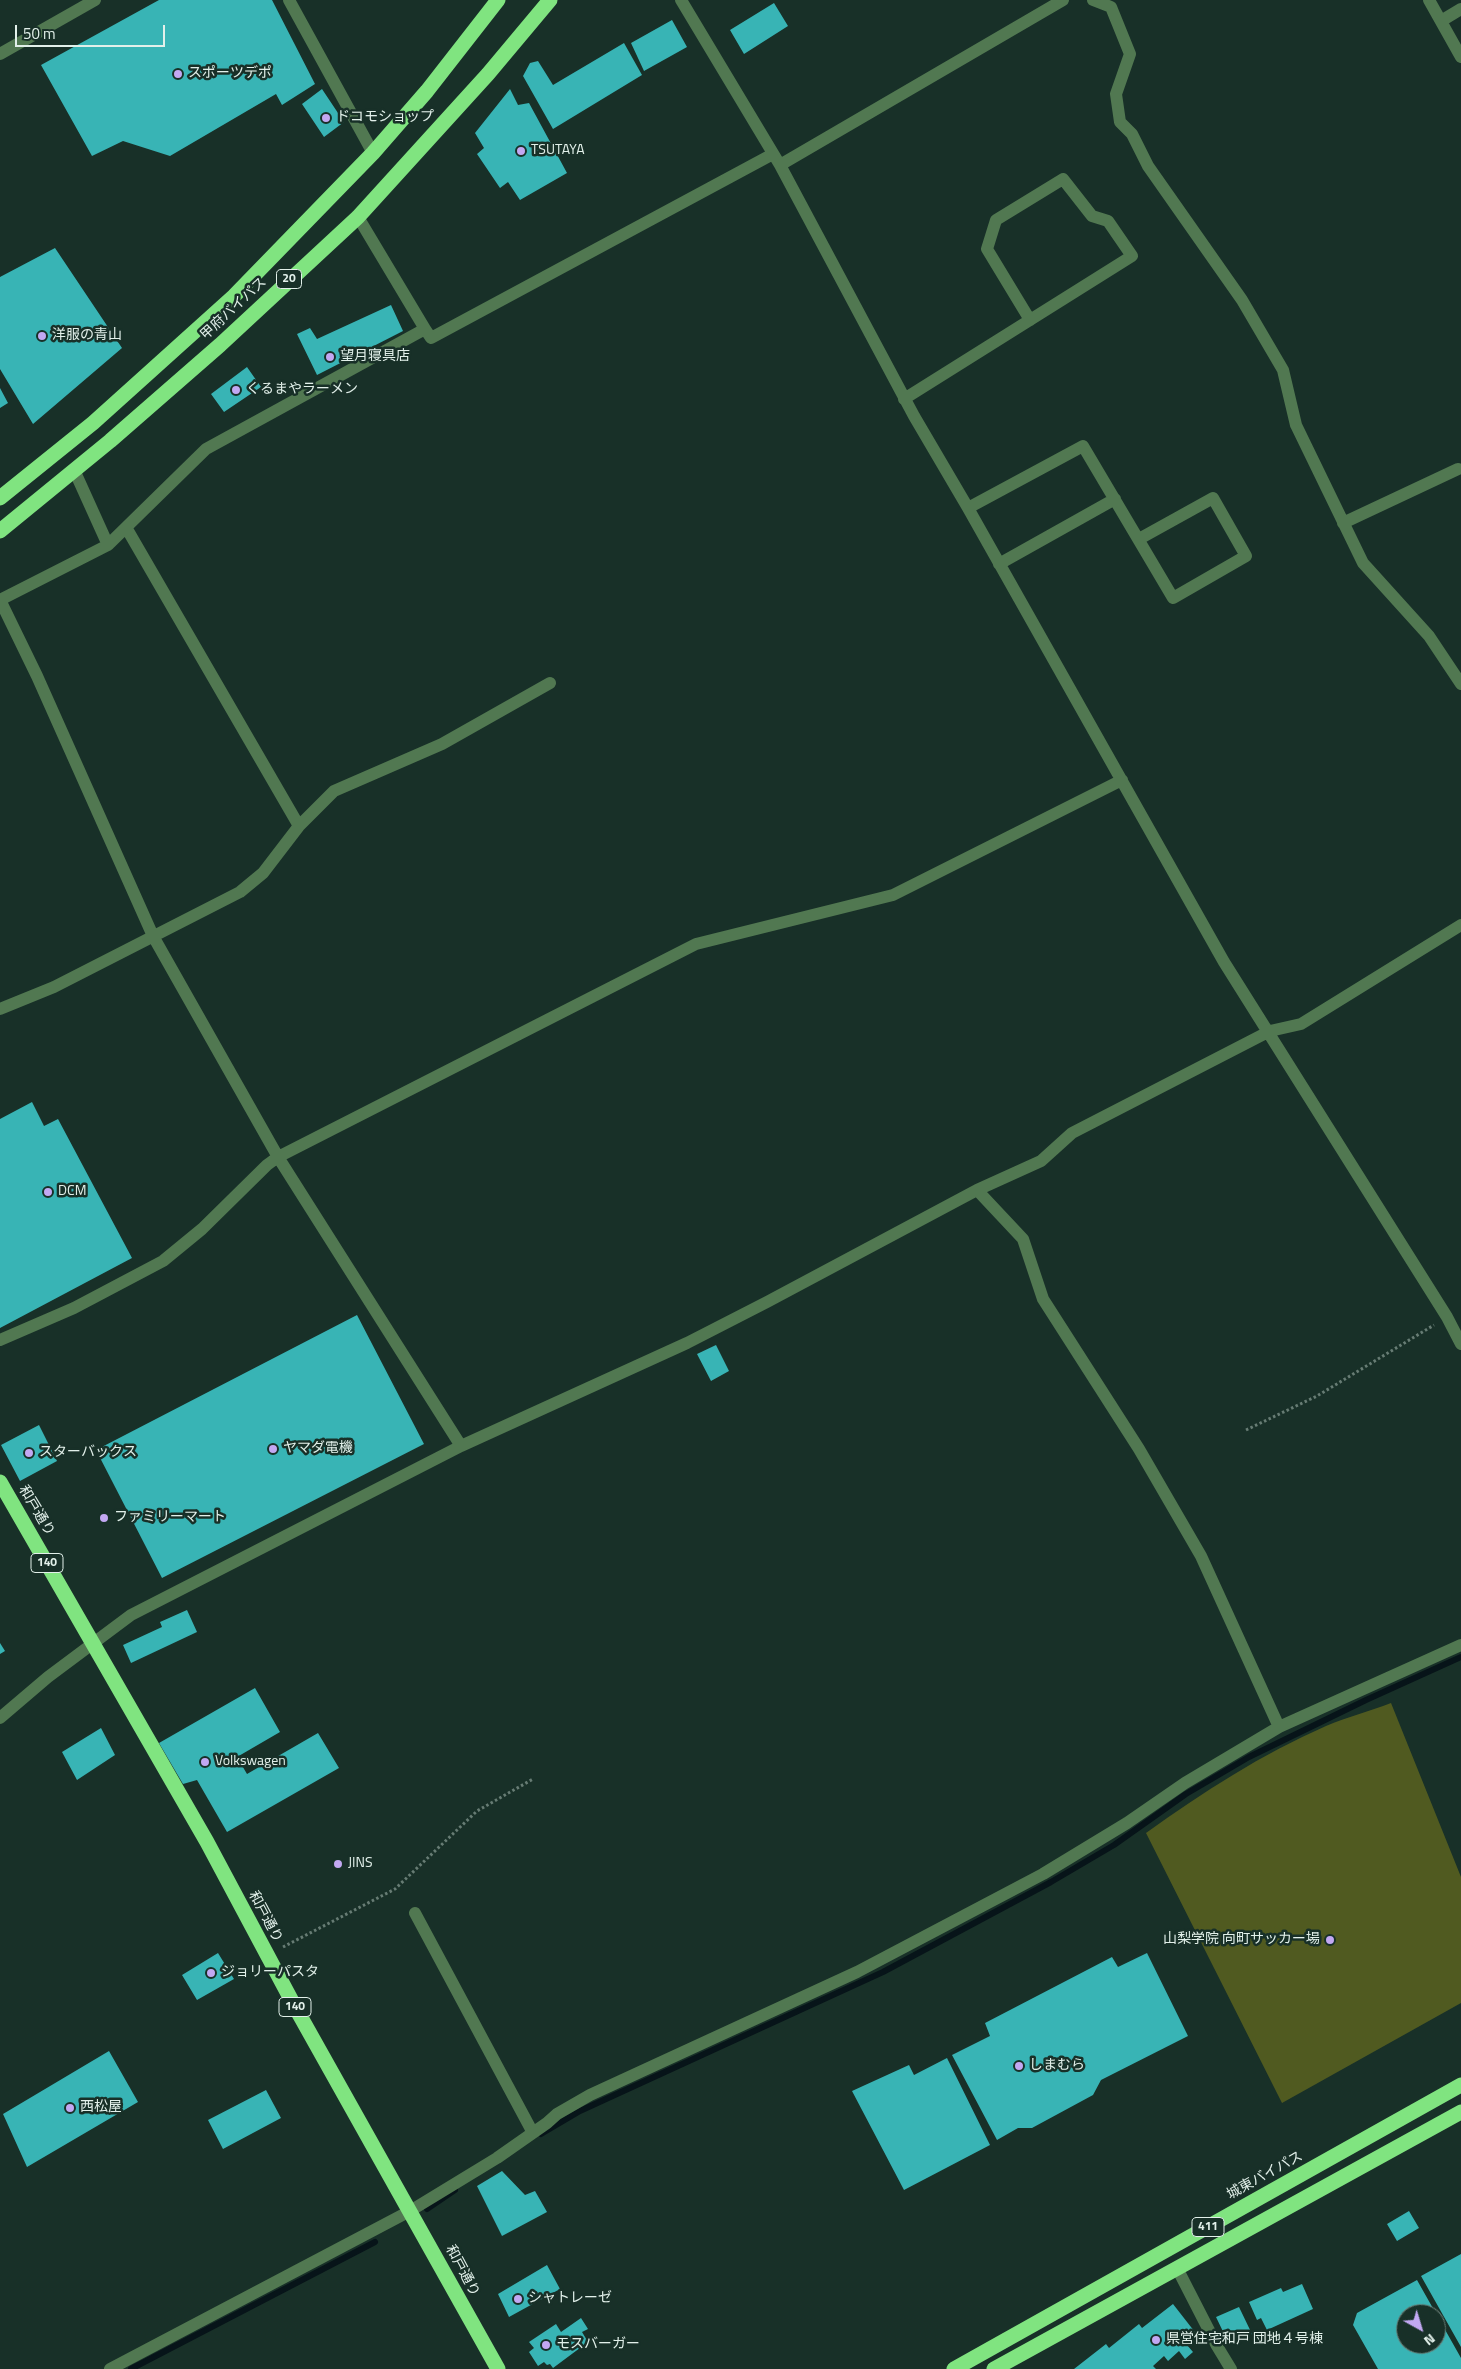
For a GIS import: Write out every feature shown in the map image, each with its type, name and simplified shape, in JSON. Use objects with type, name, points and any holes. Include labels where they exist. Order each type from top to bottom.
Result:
[{"type":"highway","name":"甲府バイパス","points":[[0,498],[93,423],[234,296],[374,153],[498,0]]},
{"type":"highway","name":"甲府バイパス","points":[[0,531],[75,472],[220,345],[358,217],[488,74],[550,0]]},
{"type":"highway","name":"和戸通り","points":[[0,1482],[207,1842],[268,1956],[498,2369]]},
{"type":"highway","name":"城東バイパス","points":[[954,2369],[1461,2085]]},
{"type":"highway","name":"411","points":[[994,2369],[1461,2112]]},
{"type":"street","points":[[0,54],[95,0]]},
{"type":"street","points":[[289,0],[374,153]]},
{"type":"street","points":[[682,0],[776,160],[904,399],[968,508],[1224,962],[1270,1031],[1447,1317],[1461,1344]]},
{"type":"street","points":[[358,217],[431,338],[776,160],[1063,0]]},
{"type":"street","points":[[1093,0],[1116,3],[1130,54],[1116,94],[1120,122],[1132,134],[1148,166],[1242,300],[1283,370],[1296,424],[1363,563],[1429,636],[1461,684]]},
{"type":"street","points":[[1429,0],[1461,57]]},
{"type":"street","points":[[1441,21],[1461,9]]},
{"type":"street","points":[[904,399],[1030,320],[1132,256],[1108,221],[1092,216],[1063,179],[996,220],[987,249],[1030,320]]},
{"type":"street","points":[[425,329],[206,449],[127,529],[108,545],[0,600],[37,676],[153,936],[278,1157],[461,1446]]},
{"type":"street","points":[[968,508],[1083,446],[1173,598],[1246,556],[1213,498],[1139,539]]},
{"type":"street","points":[[1343,523],[1458,469]]},
{"type":"street","points":[[75,472],[108,545]]},
{"type":"street","points":[[999,564],[1115,499]]},
{"type":"street","points":[[127,529],[299,826]]},
{"type":"street","points":[[0,1009],[54,987],[240,892],[263,873],[299,826],[334,791],[442,744],[550,683]]},
{"type":"street","points":[[0,1340],[74,1308],[163,1261],[202,1229],[278,1157],[696,944],[893,895],[1122,780]]},
{"type":"street","points":[[0,1718],[48,1677],[131,1615],[461,1446],[687,1343],[977,1190],[1041,1162],[1072,1133],[1270,1031],[1301,1024],[1461,925]]},
{"type":"street","points":[[977,1190],[1023,1239],[1043,1300],[1139,1449],[1201,1556],[1279,1727]]},
{"type":"street","points":[[110,2369],[410,2211],[497,2158],[557,2114],[590,2095],[857,1972],[1043,1874],[1127,1822],[1185,1783],[1279,1727],[1461,1645]]},
{"type":"street","points":[[415,1913],[533,2133]]},
{"type":"street","points":[[1177,2268],[1216,2346],[1231,2369]]},
{"type":"path","points":[[1246,1430],[1318,1396],[1447,1317]]},
{"type":"path","points":[[268,1956],[293,1940],[394,1889],[477,1811],[533,1779]]},
{"type":"green space","name":"山梨学院 向町サッカー場","points":[[1391,1703],[1461,1877],[1461,2003],[1282,2103],[1146,1833],[1189,1803],[1256,1761],[1326,1726]]},
{"type":"building","name":"スポーツデポ","points":[[159,0],[272,0],[315,84],[282,105],[276,94],[170,156],[123,141],[92,156],[41,65]]},
{"type":"building","points":[[774,3],[788,26],[744,54],[730,30]]},
{"type":"building","points":[[672,20],[687,47],[644,71],[631,43]]},
{"type":"building","points":[[624,43],[642,75],[553,129],[523,76],[530,63],[538,61],[553,85]]},
{"type":"building","points":[[322,89],[344,122],[324,137],[302,104]]},
{"type":"building","points":[[510,89],[518,105],[529,103],[567,173],[520,200],[508,182],[500,188],[477,154],[484,148],[475,133]]},
{"type":"building","points":[[55,248],[122,348],[33,424],[0,369],[0,277]]},
{"type":"building","name":"望月寝具店","points":[[391,305],[403,331],[317,375],[297,334],[310,328],[317,339]]},
{"type":"building","name":"くるまやラーメン","points":[[247,367],[261,387],[224,412],[211,394]]},
{"type":"building","points":[[0,388],[8,403],[0,408]]},
{"type":"building","name":"DCM","points":[[32,1102],[44,1126],[58,1119],[132,1258],[0,1328],[0,1119]]},
{"type":"building","points":[[357,1315],[424,1444],[162,1578],[96,1450]]},
{"type":"building","points":[[716,1345],[729,1371],[711,1381],[697,1354]]},
{"type":"building","name":"スターバックス","points":[[39,1425],[57,1461],[20,1481],[1,1445]]},
{"type":"building","points":[[187,1610],[197,1632],[131,1663],[123,1645],[162,1627],[160,1622]]},
{"type":"building","points":[[0,1643],[5,1651],[0,1654]]},
{"type":"building","name":"Volkswagen","points":[[255,1688],[280,1732],[237,1757],[247,1774],[318,1733],[339,1768],[227,1832],[197,1780],[183,1784],[159,1743]]},
{"type":"building","points":[[101,1728],[115,1755],[77,1780],[62,1752]]},
{"type":"building","points":[[218,1953],[234,1979],[197,2000],[182,1975]]},
{"type":"building","points":[[1147,1953],[1188,2036],[1101,2080],[1093,2095],[1032,2128],[1018,2128],[997,2140],[952,2055],[990,2036],[985,2023],[1112,1957],[1118,1967]]},
{"type":"building","name":"西松屋","points":[[109,2051],[138,2102],[27,2167],[3,2114]]},
{"type":"building","points":[[947,2058],[990,2145],[904,2190],[852,2091],[909,2065],[914,2075]]},
{"type":"building","points":[[266,2090],[281,2118],[223,2149],[208,2120]]},
{"type":"building","points":[[502,2171],[525,2195],[535,2191],[547,2212],[502,2236],[477,2186]]},
{"type":"building","points":[[1409,2211],[1419,2228],[1397,2241],[1387,2224]]},
{"type":"building","points":[[1461,2254],[1461,2347],[1446,2320],[1446,2304],[1437,2304],[1421,2276]]},
{"type":"building","points":[[547,2265],[560,2289],[509,2317],[498,2294]]},
{"type":"building","points":[[1417,2280],[1431,2304],[1396,2304],[1396,2354],[1446,2354],[1446,2331],[1461,2358],[1461,2369],[1378,2369],[1353,2325],[1357,2313]]},
{"type":"building","points":[[1302,2284],[1313,2309],[1267,2330],[1261,2318],[1257,2320],[1249,2302],[1281,2288],[1283,2292]]},
{"type":"building","name":"県営住宅和戸 団地４号棟","points":[[1173,2304],[1198,2336],[1187,2345],[1193,2352],[1185,2359],[1179,2351],[1168,2361],[1164,2356],[1153,2366],[1156,2369],[1074,2369],[1106,2344],[1109,2348],[1139,2324],[1142,2328]]},
{"type":"building","points":[[1239,2307],[1252,2334],[1229,2344],[1216,2317]]},
{"type":"building","points":[[581,2318],[588,2329],[582,2332],[588,2342],[553,2368],[550,2364],[547,2365],[544,2362],[538,2366],[529,2352],[534,2348],[529,2342],[556,2324],[561,2332]]},
{"type":"waterway","points":[[541,2134],[580,2111],[883,1972],[1051,1882],[1114,1845],[1186,1794],[1249,1757],[1366,1700],[1461,1657]]},
{"type":"waterway","points":[[427,2209],[455,2190]]},
{"type":"waterway","points":[[131,2369],[375,2242]]},
{"type":"place","name":"スポーツデポ","points":[[178,74]]},
{"type":"place","name":"ドコモショップ","points":[[326,118]]},
{"type":"place","name":"TSUTAYA","points":[[521,151]]},
{"type":"place","name":"洋服の青山","points":[[42,336]]},
{"type":"place","name":"望月寝具店","points":[[330,357]]},
{"type":"place","name":"くるまやラーメン","points":[[236,390]]},
{"type":"place","name":"DCM","points":[[48,1192]]},
{"type":"place","name":"ヤマダ電機","points":[[273,1449]]},
{"type":"place","name":"スターバックス","points":[[29,1453]]},
{"type":"place","name":"ファミリーマート","points":[[104,1518]]},
{"type":"place","name":"Volkswagen","points":[[205,1762]]},
{"type":"place","name":"JINS","points":[[338,1864]]},
{"type":"place","name":"山梨学院 向町サッカー場","points":[[1330,1940]]},
{"type":"place","name":"ジョリーパスタ","points":[[211,1973]]},
{"type":"place","name":"しまむら","points":[[1019,2066]]},
{"type":"place","name":"西松屋","points":[[70,2108]]},
{"type":"place","name":"シャトレーゼ","points":[[518,2299]]},
{"type":"place","name":"県営住宅和戸 団地４号棟","points":[[1156,2340]]},
{"type":"place","name":"モスバーガー","points":[[546,2345]]}]
